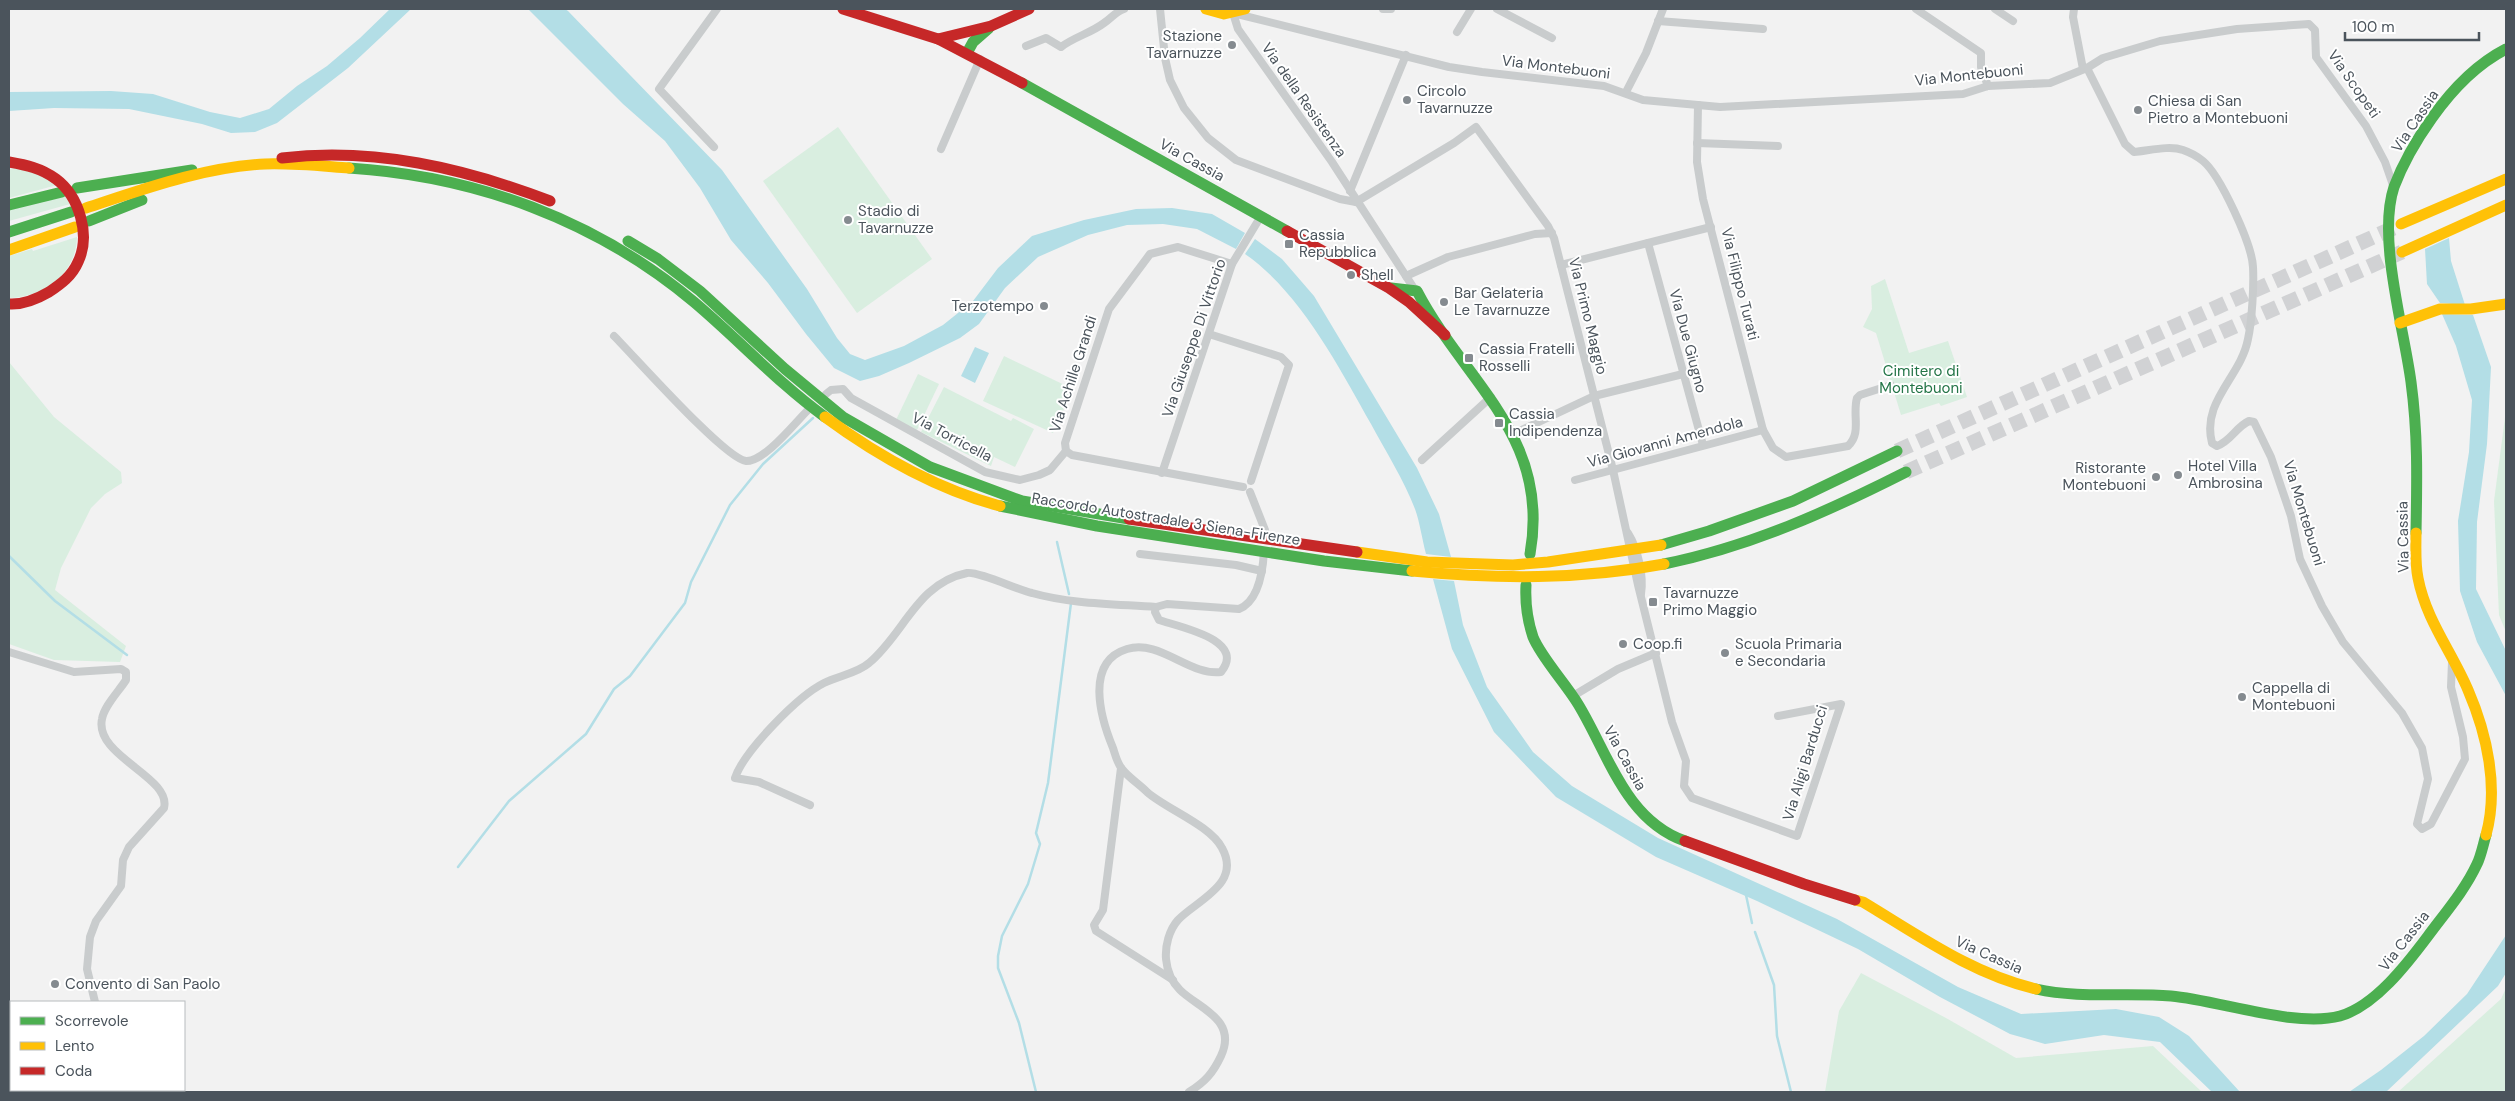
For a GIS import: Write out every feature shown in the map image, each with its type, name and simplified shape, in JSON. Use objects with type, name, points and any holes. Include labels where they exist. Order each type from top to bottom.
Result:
[{"type":"main road","name":"Via Cassia","points":[[843,9],[938,39],[980,59],[1389,288],[1412,296]]},
{"type":"main road","points":[[938,39],[990,26],[1030,9]]},
{"type":"main road","name":"Via Montebuoni","points":[[1206,9],[1232,13]]},
{"type":"main road","points":[[1232,13],[1245,9]]},
{"type":"main road","points":[[962,51],[990,26]]},
{"type":"main road","points":[[962,51],[964,38],[977,30]]},
{"type":"main road","name":"Via Cassia","points":[[1526,585],[1525,607],[1534,639],[1573,696],[1617,778],[1632,801],[1661,830],[1701,848],[1804,884],[1863,902],[1916,936],[1983,972],[2007,982],[2068,994],[2134,993],[2174,996],[2261,1012],[2323,1018],[2339,1016],[2355,1008],[2390,983],[2421,946],[2464,887],[2478,863],[2489,823],[2490,760],[2480,720],[2437,633],[2418,579],[2416,559],[2418,437],[2388,236],[2390,205],[2394,188],[2416,141],[2445,100],[2490,58],[2506,49]]},
{"type":"main road","name":"Raccordo Autostradale 3 Siena-Firenze","points":[[86,208],[193,176],[259,164],[289,156],[313,154],[376,157],[410,161],[478,176],[562,206]]},
{"type":"main road","points":[[9,162],[36,166],[70,192],[78,208],[83,239],[81,256],[75,271],[64,283],[30,301],[9,304]]},
{"type":"main road","name":"Raccordo Autostradale 3 Siena-Firenze","points":[[259,164],[357,167],[445,179],[550,211],[597,234],[636,257],[693,302],[777,380],[838,428],[926,478],[1020,511],[1071,522],[1254,544]]},
{"type":"main road","points":[[77,188],[179,170],[230,169]]},
{"type":"main road","points":[[89,221],[158,193],[230,169]]},
{"type":"main road","points":[[2401,224],[2506,179]]},
{"type":"main road","points":[[9,205],[61,186]]},
{"type":"main road","points":[[2402,252],[2506,206]]},
{"type":"main road","points":[[9,232],[71,212]]},
{"type":"main road","points":[[9,250],[75,227]]},
{"type":"main road","name":"Raccordo Autostradale 3 Siena-Firenze","points":[[617,234],[658,259],[700,291],[785,369],[843,416],[930,467],[1022,501],[1254,544],[1423,573],[1514,579],[1550,578],[1623,571],[1659,566],[1715,552],[1802,522],[1850,501],[1906,472]]},
{"type":"main road","points":[[1412,296],[1491,397],[1511,435],[1523,463],[1533,497],[1534,518],[1530,554]]},
{"type":"main road","points":[[2400,324],[2446,308],[2471,309],[2506,304]]},
{"type":"main road","name":"Raccordo Autostradale 3 Siena-Firenze","points":[[1273,547],[1425,561],[1513,564],[1620,553],[1709,531],[1793,501],[1897,452]]},
{"type":"street","points":[[714,147],[659,89],[717,9]]},
{"type":"street","points":[[1026,46],[1046,38],[1061,47],[1104,24],[1117,11],[1124,9]]},
{"type":"street","points":[[1160,9],[1165,58],[1170,80],[1184,108],[1208,138],[1236,160],[1340,199],[1356,202]]},
{"type":"street","points":[[1383,9],[1391,9]]},
{"type":"street","points":[[1457,32],[1470,9]]},
{"type":"street","points":[[1497,9],[1552,38]]},
{"type":"street","points":[[1626,92],[1646,53],[1661,9]]},
{"type":"street","points":[[1916,9],[1981,53],[1981,67],[1988,86]]},
{"type":"street","points":[[1996,9],[2013,21]]},
{"type":"street","name":"Via Montebuoni","points":[[2074,9],[2073,17],[2085,69],[2125,144],[2134,152],[2182,149],[2204,161],[2237,218],[2253,265],[2248,338],[2242,359],[2212,410],[2210,434],[2212,443],[2217,446],[2225,443],[2240,427],[2249,421],[2254,422],[2262,437],[2291,516],[2300,559],[2322,606],[2344,642],[2390,696],[2422,748],[2428,778],[2417,824],[2422,829],[2431,824],[2465,759],[2463,737],[2450,687],[2452,660]]},
{"type":"street","name":"Via della Resistenza","points":[[1232,13],[1238,30],[1350,191],[1401,269]]},
{"type":"street","name":"Via Montebuoni","points":[[1232,13],[1482,72],[1604,86],[1626,92],[1643,100],[1698,105],[1720,106],[1963,94],[1988,86],[2050,83],[2085,69],[2103,58]]},
{"type":"street","points":[[1658,21],[1763,29]]},
{"type":"street","name":"Via Scopeti","points":[[2103,58],[2160,41],[2236,29],[2310,24],[2316,30],[2316,57],[2366,126],[2385,162],[2394,188]]},
{"type":"street","points":[[1350,191],[1406,55]]},
{"type":"street","points":[[941,149],[980,59]]},
{"type":"street","name":"Via Filippo Turati","points":[[1698,105],[1698,177],[1763,430],[1773,448],[1786,457],[1848,446],[1853,442],[1856,432],[1857,398],[1860,395],[1891,385]]},
{"type":"street","name":"Via Primo Maggio","points":[[1356,202],[1454,143],[1476,127],[1552,233],[1614,470],[1632,560],[1656,653]]},
{"type":"street","points":[[1697,143],[1778,146]]},
{"type":"street","name":"Via Giuseppe Di Vittorio","points":[[1162,473],[1232,264],[1261,216]]},
{"type":"street","points":[[1561,264],[1711,227]]},
{"type":"street","points":[[1406,276],[1448,257],[1535,234],[1552,233]]},
{"type":"street","name":"Via Due Giugno","points":[[1648,243],[1703,446]]},
{"type":"street","name":"Via Achille Grandi","points":[[1232,264],[1178,247],[1150,254],[1109,309],[1065,443],[1066,450],[1072,455],[1246,490]]},
{"type":"street","points":[[1401,269],[1406,276],[1412,296]]},
{"type":"street","points":[[1401,269],[1412,296]]},
{"type":"street","points":[[810,806],[759,782],[735,778],[739,766],[782,714],[823,684],[867,665],[880,654],[915,605],[945,580],[969,572],[1033,594],[1156,607],[1167,604],[1239,608],[1250,603],[1262,571],[1265,530],[1246,490],[1254,486],[1251,481],[1289,365],[1281,357],[1209,334]]},
{"type":"street","points":[[614,336],[708,435],[734,456],[747,461],[763,456],[807,411]]},
{"type":"street","points":[[1511,435],[1594,396],[1682,374]]},
{"type":"street","name":"Via Torricella","points":[[826,394],[831,390],[843,389],[851,398],[986,472],[1020,480],[1039,476],[1050,470],[1066,450]]},
{"type":"street","points":[[1422,460],[1491,397]]},
{"type":"street","name":"Via Giovanni Amendola","points":[[1575,480],[1763,430]]},
{"type":"street","points":[[1140,554],[1236,565],[1262,571]]},
{"type":"street","points":[[1156,607],[1155,612],[1159,620],[1203,634],[1216,641],[1226,651],[1227,665],[1221,672],[1212,673],[1162,653],[1143,648],[1128,648],[1111,658],[1102,673],[1099,686],[1099,702],[1106,730],[1121,768],[1150,794],[1212,836],[1222,846],[1227,859],[1226,874],[1221,883],[1213,893],[1177,922],[1169,934],[1166,959],[1172,980],[1180,991],[1207,1008],[1216,1018],[1224,1040],[1223,1053],[1216,1068],[1206,1081],[1189,1092]]},
{"type":"street","points":[[9,652],[74,672],[121,669],[126,672],[126,680],[102,717],[104,736],[124,760],[162,791],[166,800],[164,808],[129,847],[123,860],[120,886],[96,922],[90,937],[87,969],[95,1001]]},
{"type":"street","points":[[1573,696],[1611,673],[1656,653]]},
{"type":"street","name":"Via Aligi Barducci","points":[[1656,653],[1672,722],[1686,761],[1684,778],[1686,792],[1692,798],[1797,836],[1841,704],[1778,716]]},
{"type":"street","points":[[1121,768],[1104,910],[1094,926],[1096,931],[1172,980]]},
{"type":"green space","name":"Stadio di Tavarnuzze","points":[[838,127],[932,259],[857,313],[763,181]]},
{"type":"green space","points":[[16,168],[38,173],[57,185],[9,198],[9,169]]},
{"type":"green space","points":[[65,194],[70,204],[9,221],[9,208]]},
{"type":"green space","points":[[77,237],[71,262],[56,281],[34,293],[22,297],[9,298],[9,256],[32,249],[33,251]]},
{"type":"green space","name":"Cimitero di Montebuoni","points":[[1885,279],[1909,353],[1948,341],[1967,397],[1941,406],[1939,403],[1901,415],[1876,333],[1863,327],[1872,309],[1871,286]]},
{"type":"green space","points":[[1004,356],[1073,389],[1053,433],[983,401]]},
{"type":"green space","points":[[9,362],[54,417],[121,472],[122,483],[105,494],[91,508],[61,568],[55,590],[126,646],[120,662],[54,660],[9,644]]},
{"type":"green space","points":[[918,374],[939,384],[917,430],[896,420]]},
{"type":"green space","points":[[944,387],[1011,421],[1013,418],[1034,429],[1015,467],[994,457],[991,466],[921,432]]},
{"type":"green space","points":[[2506,410],[2506,632],[2499,615],[2494,501]]},
{"type":"green space","points":[[1861,973],[2016,1058],[2153,1046],[2202,1092],[1825,1092],[1839,1011]]},
{"type":"green space","points":[[2506,988],[2506,1092],[2398,1092],[2501,999]]},
{"type":"water","points":[[390,9],[411,9],[348,68],[277,123],[255,132],[231,133],[202,124],[129,109],[54,108],[9,111],[9,92],[111,91],[153,94],[210,112],[240,118],[269,109],[297,86],[327,66]]},
{"type":"water","points":[[528,9],[565,9],[568,11],[722,170],[807,289],[837,338],[850,354],[865,360],[904,346],[943,325],[973,301],[998,268],[1032,236],[1084,220],[1136,209],[1172,208],[1212,214],[1245,233],[1236,249],[1197,229],[1163,224],[1127,225],[1088,235],[1038,257],[1005,288],[979,324],[960,338],[879,376],[860,381],[834,368],[806,334],[768,283],[731,240],[700,188],[665,141],[623,104]]},
{"type":"water","points":[[2449,238],[2451,261],[2465,305],[2440,303],[2427,284],[2425,249]]},
{"type":"water","points":[[1255,239],[1282,259],[1314,296],[1417,468],[1439,514],[1451,557],[1426,554],[1417,514],[1406,487],[1332,355],[1301,309],[1265,270],[1245,254]]},
{"type":"water","points":[[2442,314],[2473,315],[2491,367],[2487,444],[2477,522],[2476,589],[2506,651],[2506,696],[2477,642],[2460,591],[2458,521],[2469,452],[2472,400],[2456,346]]},
{"type":"water","points":[[975,347],[989,353],[975,383],[961,376]]},
{"type":"water","points":[[1433,579],[1454,581],[1463,625],[1487,687],[1533,752],[1572,786],[1658,838],[1837,919],[1958,987],[2021,1014],[2116,1009],[2159,1017],[2189,1036],[2240,1092],[2212,1092],[2160,1042],[2104,1035],[2045,1044],[2010,1034],[1940,997],[1858,949],[1757,901],[1656,857],[1556,797],[1494,732],[1452,649]]},
{"type":"water","points":[[2506,935],[2506,973],[2498,986],[2386,1092],[2349,1092],[2381,1070],[2424,1036],[2467,994]]},
{"type":"waterway","points":[[458,867],[509,801],[586,734],[614,689],[630,676],[685,603],[691,582],[730,505],[763,464],[813,418]]},
{"type":"waterway","points":[[1057,542],[1069,594]]},
{"type":"waterway","points":[[9,556],[55,601],[127,655]]},
{"type":"waterway","points":[[1036,1092],[1019,1023],[998,968],[998,956],[1002,936],[1028,884],[1040,844],[1036,833],[1048,783],[1071,603]]},
{"type":"waterway","points":[[1746,895],[1752,923]]},
{"type":"waterway","points":[[1755,932],[1774,985],[1777,1036],[1791,1092]]},
{"type":"tunnel","points":[[1897,451],[2400,225]]},
{"type":"tunnel","points":[[1906,472],[2402,252]]},
{"type":"traffic: fast","points":[[967,53],[973,42],[989,28]]},
{"type":"traffic: fast","points":[[2416,533],[2417,476],[2415,420],[2408,360],[2390,257],[2388,231],[2390,208],[2394,187],[2402,169],[2432,118],[2465,79],[2485,62],[2506,49]]},
{"type":"traffic: fast","points":[[1022,83],[1287,231]]},
{"type":"traffic: fast","points":[[349,168],[443,181],[488,192],[532,207],[575,226],[617,248],[656,273],[694,302],[791,390],[825,417]]},
{"type":"traffic: fast","points":[[77,188],[192,170]]},
{"type":"traffic: fast","points":[[9,205],[62,192]]},
{"type":"traffic: fast","points":[[89,221],[142,200]]},
{"type":"traffic: fast","points":[[9,232],[71,212]]},
{"type":"traffic: fast","points":[[628,241],[658,259],[700,291],[785,369],[843,417],[930,467],[1022,501],[1129,519]]},
{"type":"traffic: fast","points":[[1391,288],[1417,291],[1436,324],[1499,413],[1516,443],[1528,476],[1533,513],[1530,554]]},
{"type":"traffic: fast","points":[[1661,545],[1709,531],[1793,501],[1897,451]]},
{"type":"traffic: fast","points":[[1664,564],[1696,557],[1758,538],[1818,514],[1906,472]]},
{"type":"traffic: fast","points":[[1000,506],[1097,526],[1324,561],[1412,571]]},
{"type":"traffic: fast","points":[[1526,585],[1527,611],[1533,637],[1578,704],[1620,783],[1647,818],[1664,831],[1685,841]]},
{"type":"traffic: fast","points":[[2036,989],[2086,995],[2154,995],[2190,998],[2256,1012],[2301,1018],[2322,1019],[2340,1016],[2353,1011],[2378,994],[2410,959],[2467,883],[2478,861],[2486,835]]},
{"type":"traffic: slow","points":[[1206,9],[1224,14],[1245,9]]},
{"type":"traffic: slow","points":[[86,208],[174,180],[219,169],[265,164],[349,168]]},
{"type":"traffic: slow","points":[[2401,224],[2506,179]]},
{"type":"traffic: slow","points":[[2402,252],[2506,205]]},
{"type":"traffic: slow","points":[[9,250],[75,227]]},
{"type":"traffic: slow","points":[[2400,323],[2440,309],[2471,309],[2506,304]]},
{"type":"traffic: slow","points":[[825,417],[866,445],[908,470],[930,481],[1000,506]]},
{"type":"traffic: slow","points":[[2416,533],[2416,567],[2427,608],[2462,676],[2481,725],[2491,780],[2490,817],[2486,835]]},
{"type":"traffic: slow","points":[[1357,552],[1427,562],[1513,565],[1548,562],[1661,545]]},
{"type":"traffic: slow","points":[[1412,571],[1507,577],[1601,573],[1664,564]]},
{"type":"traffic: slow","points":[[1855,900],[1863,902],[1968,964],[1990,974],[2036,989]]},
{"type":"traffic: jam","points":[[843,9],[938,39],[1022,83]]},
{"type":"traffic: jam","points":[[938,39],[991,26],[1029,9]]},
{"type":"traffic: jam","points":[[282,158],[316,155],[351,155],[418,163],[485,179],[550,201]]},
{"type":"traffic: jam","points":[[9,162],[39,170],[50,175],[64,186],[76,206],[83,228],[82,251],[76,267],[69,276],[49,292],[35,299],[20,304],[9,304]]},
{"type":"traffic: jam","points":[[1287,231],[1389,288],[1409,302],[1445,335]]},
{"type":"traffic: jam","points":[[1129,519],[1357,552]]},
{"type":"traffic: jam","points":[[1685,841],[1804,884],[1855,900]]},
{"type":"place","name":"Stazione Tavarnuzze","points":[[1232,45]]},
{"type":"place","name":"Circolo Tavarnuzze","points":[[1407,100]]},
{"type":"place","name":"Chiesa di San Pietro a Montebuoni","points":[[2138,110]]},
{"type":"place","name":"Stadio di Tavarnuzze","points":[[848,220]]},
{"type":"place","name":"Cassia Repubblica","points":[[1289,244]]},
{"type":"place","name":"Shell","points":[[1351,275]]},
{"type":"place","name":"Bar Gelateria Le Tavarnuzze","points":[[1444,302]]},
{"type":"place","name":"Terzotempo","points":[[1044,306]]},
{"type":"place","name":"Cassia Fratelli Rosselli","points":[[1469,358]]},
{"type":"place","name":"Cassia Indipendenza","points":[[1499,423]]},
{"type":"place","name":"Hotel Villa Ambrosina","points":[[2178,475]]},
{"type":"place","name":"Ristorante Montebuoni","points":[[2156,477]]},
{"type":"place","name":"Tavarnuzze Primo Maggio","points":[[1653,602]]},
{"type":"place","name":"Coop.fi","points":[[1623,644]]},
{"type":"place","name":"Scuola Primaria e Secondaria","points":[[1725,653]]},
{"type":"place","name":"Cappella di Montebuoni","points":[[2242,697]]},
{"type":"place","name":"Convento di San Paolo","points":[[55,984]]}]
